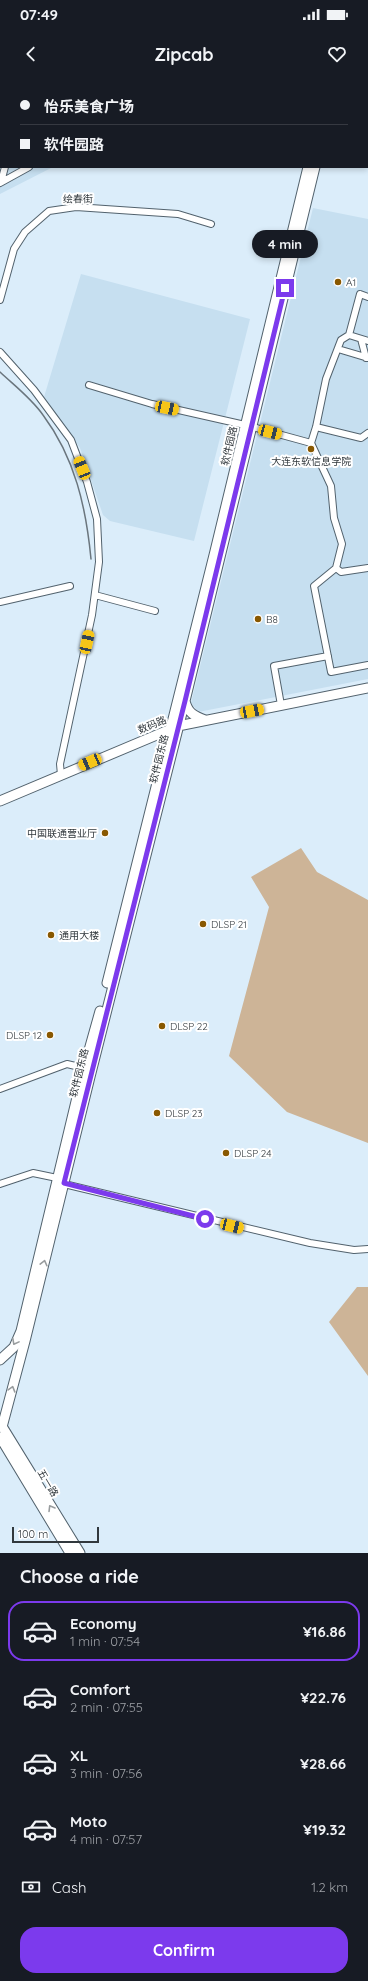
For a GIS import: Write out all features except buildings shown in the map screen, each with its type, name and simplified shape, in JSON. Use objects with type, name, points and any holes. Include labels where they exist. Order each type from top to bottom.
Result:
[{"type":"main road","name":"软件园路","points":[[174,727],[185,701],[308,168]]},
{"type":"main road","name":"软件园路","points":[[174,727],[248,426],[315,168]]},
{"type":"main road","name":"数码路","points":[[0,801],[174,727],[368,688]]},
{"type":"main road","points":[[185,701],[187,709],[191,714],[206,720]]},
{"type":"main road","name":"软件园东路","points":[[1,1425],[25,1341],[84,1068],[102,1005],[165,748],[174,727]]},
{"type":"main road","name":"软件园东路","points":[[0,1360],[14,1347],[21,1331],[174,727]]},
{"type":"main road","points":[[148,738],[160,742],[165,748]]},
{"type":"main road","name":"五一路","points":[[1,1425],[80,1553]]},
{"type":"main road","name":"五一路","points":[[0,1437],[70,1553]]},
{"type":"street","points":[[1,183],[5,168]]},
{"type":"street","points":[[1,183],[27,168]]},
{"type":"street","name":"绘春街","points":[[0,300],[14,249],[26,232],[49,211],[76,207],[178,214],[211,224]]},
{"type":"street","points":[[368,297],[360,294],[348,335],[341,340],[326,379],[316,427],[311,443],[332,486],[334,518],[342,544],[336,568],[314,586],[331,672],[368,665]]},
{"type":"street","points":[[348,335],[368,341]]},
{"type":"street","points":[[361,339],[367,358]]},
{"type":"street","points":[[338,349],[367,358]]},
{"type":"street","points":[[0,352],[34,390],[70,440],[87,482],[97,526],[99,562],[95,595],[60,764],[61,775]]},
{"type":"street","points":[[89,385],[152,404],[248,426],[311,443]]},
{"type":"street","points":[[316,427],[361,438],[368,433]]},
{"type":"street","points":[[336,568],[341,572],[368,568]]},
{"type":"street","points":[[0,602],[70,586]]},
{"type":"street","points":[[95,595],[155,611]]},
{"type":"street","points":[[281,705],[274,666],[328,656]]},
{"type":"street","points":[[0,1089],[67,1064],[84,1068]]},
{"type":"street","points":[[0,1184],[33,1172],[59,1181],[310,1243],[354,1250],[368,1249]]},
{"type":"shaded area","points":[[0,168],[51,168],[0,194]]},
{"type":"shaded area","name":"大连东软信息学院","points":[[313,208],[368,219],[368,679],[198,712],[191,703]]},
{"type":"shaded area","points":[[81,274],[250,319],[194,541],[110,521],[103,515],[80,448],[44,397]]},
{"type":"shaded area","points":[[301,848],[317,872],[368,900],[368,1143],[287,1112],[229,1056],[269,907],[251,877]]},
{"type":"shaded area","points":[[357,1287],[368,1287],[368,1376],[329,1322]]},
{"type":"railway","points":[[0,372],[39,409],[54,431],[63,448],[71,466],[82,502],[91,559]]},
{"type":"place","name":"A1","points":[[338,282]]},
{"type":"place","name":"大连东软信息学院","points":[[311,449]]},
{"type":"place","name":"B8","points":[[258,619]]},
{"type":"place","name":"中国联通营业厅","points":[[105,833]]},
{"type":"place","name":"DLSP 21","points":[[203,924]]},
{"type":"place","name":"通用大楼","points":[[51,935]]},
{"type":"place","name":"DLSP 22","points":[[162,1026]]},
{"type":"place","name":"DLSP 12","points":[[50,1035]]},
{"type":"place","name":"DLSP 23","points":[[157,1113]]},
{"type":"place","name":"DLSP 24","points":[[226,1153]]},
{"type":"route","points":[[205,1219],[64,1183],[185,701],[285,288]]}]
